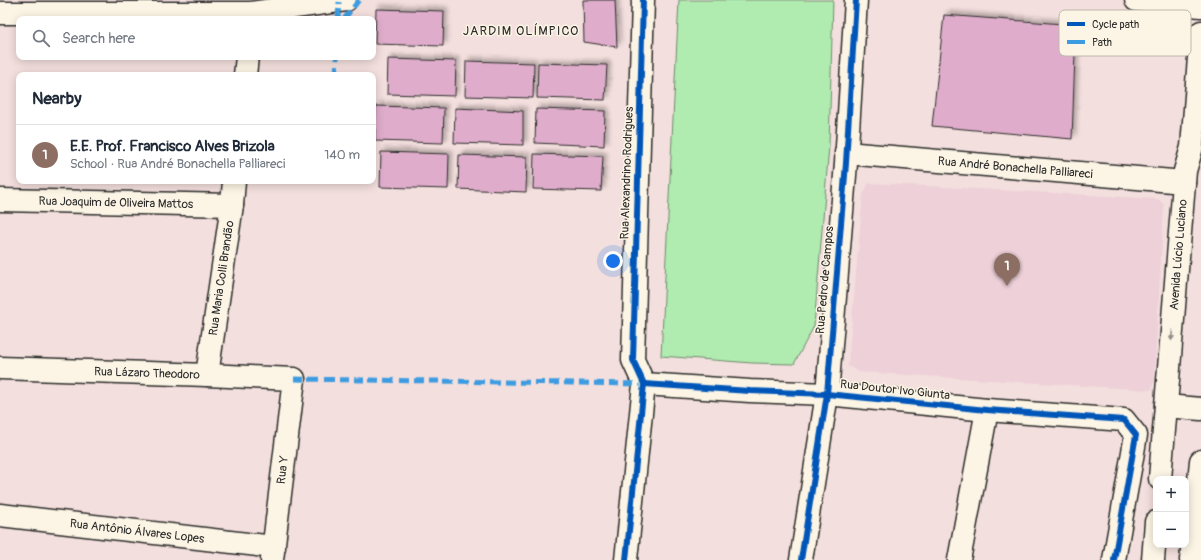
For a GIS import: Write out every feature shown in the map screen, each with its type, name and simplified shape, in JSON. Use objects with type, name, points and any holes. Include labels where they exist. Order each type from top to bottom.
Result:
[{"type":"street","name":"Rua Alexandrino Rodrigues","points":[[643,0],[633,360],[644,384]]},
{"type":"street","name":"Rua Pedro de Campos","points":[[801,560],[827,394],[846,153],[856,0]]},
{"type":"street","points":[[1136,0],[1201,6]]},
{"type":"street","points":[[0,13],[251,11],[341,1]]},
{"type":"street","name":"Avenida Lúcio Luciano","points":[[1160,476],[1185,171],[1196,148],[1201,32]]},
{"type":"street","points":[[245,72],[247,60]]},
{"type":"street","name":"Rua André Bonachella Palliareci","points":[[846,153],[1184,182]]},
{"type":"street","name":"Rua Maria Colli Brandão","points":[[207,375],[234,184]]},
{"type":"street","name":"Rua Joaquim de Oliveira Mattos","points":[[0,200],[232,205]]},
{"type":"street","name":"Rua Lázaro Theodoro","points":[[0,368],[294,379]]},
{"type":"street","name":"Rua Y","points":[[273,553],[294,379]]},
{"type":"street","name":"Rua Doutor Ivo Giunta","points":[[644,384],[750,391],[827,394],[987,410],[1124,420],[1136,435],[1114,560]]},
{"type":"street","points":[[626,560],[644,384]]},
{"type":"street","points":[[1166,406],[1201,409]]},
{"type":"street","points":[[959,560],[987,410]]},
{"type":"street","points":[[1191,560],[1201,461]]},
{"type":"street","name":"Rua Antônio Álvares Lopes","points":[[0,515],[273,553]]},
{"type":"street","points":[[1152,560],[1153,548]]},
{"type":"shaded area","points":[[869,183],[1158,199],[1164,205],[1154,382],[1151,390],[860,372],[848,366],[863,195]]},
{"type":"green space","points":[[679,0],[833,0],[829,146],[814,326],[794,364],[752,363],[661,356]]},
{"type":"building","points":[[583,0],[615,0],[617,47],[584,42]]},
{"type":"building","points":[[376,9],[444,11],[443,46],[376,44]]},
{"type":"building","points":[[944,15],[1059,24],[1059,56],[1075,56],[1072,139],[932,126]]},
{"type":"building","points":[[388,59],[456,61],[455,96],[387,94]]},
{"type":"building","points":[[466,61],[534,63],[533,98],[465,96]]},
{"type":"building","points":[[538,63],[607,65],[605,100],[537,98]]},
{"type":"building","points":[[376,106],[444,108],[443,143],[376,141]]},
{"type":"building","points":[[455,108],[523,111],[523,145],[454,143]]},
{"type":"building","points":[[536,109],[605,111],[604,146],[535,143]]},
{"type":"building","points":[[381,152],[449,154],[448,189],[380,187]]},
{"type":"building","points":[[534,154],[603,156],[601,191],[533,189]]},
{"type":"building","points":[[459,155],[527,157],[526,192],[458,189]]},
{"type":"marked path","points":[[346,16],[359,0]]},
{"type":"marked path","points":[[338,16],[339,2]]},
{"type":"marked path","points":[[336,72],[337,60]]},
{"type":"marked path","points":[[294,379],[644,384]]},
{"type":"cycle path","points":[[626,560],[644,384],[633,360],[643,0]]},
{"type":"cycle path","points":[[801,560],[827,394],[846,163],[856,0]]},
{"type":"cycle path","points":[[644,384],[750,391],[827,394],[987,410],[1124,420],[1136,435],[1114,560]]},
{"type":"place","name":"E.E. Prof. Francisco Alves Brizola","points":[[1007,286]]},
{"type":"district","name":"JARDIM OLÍMPICO","points":[[521,31]]}]
